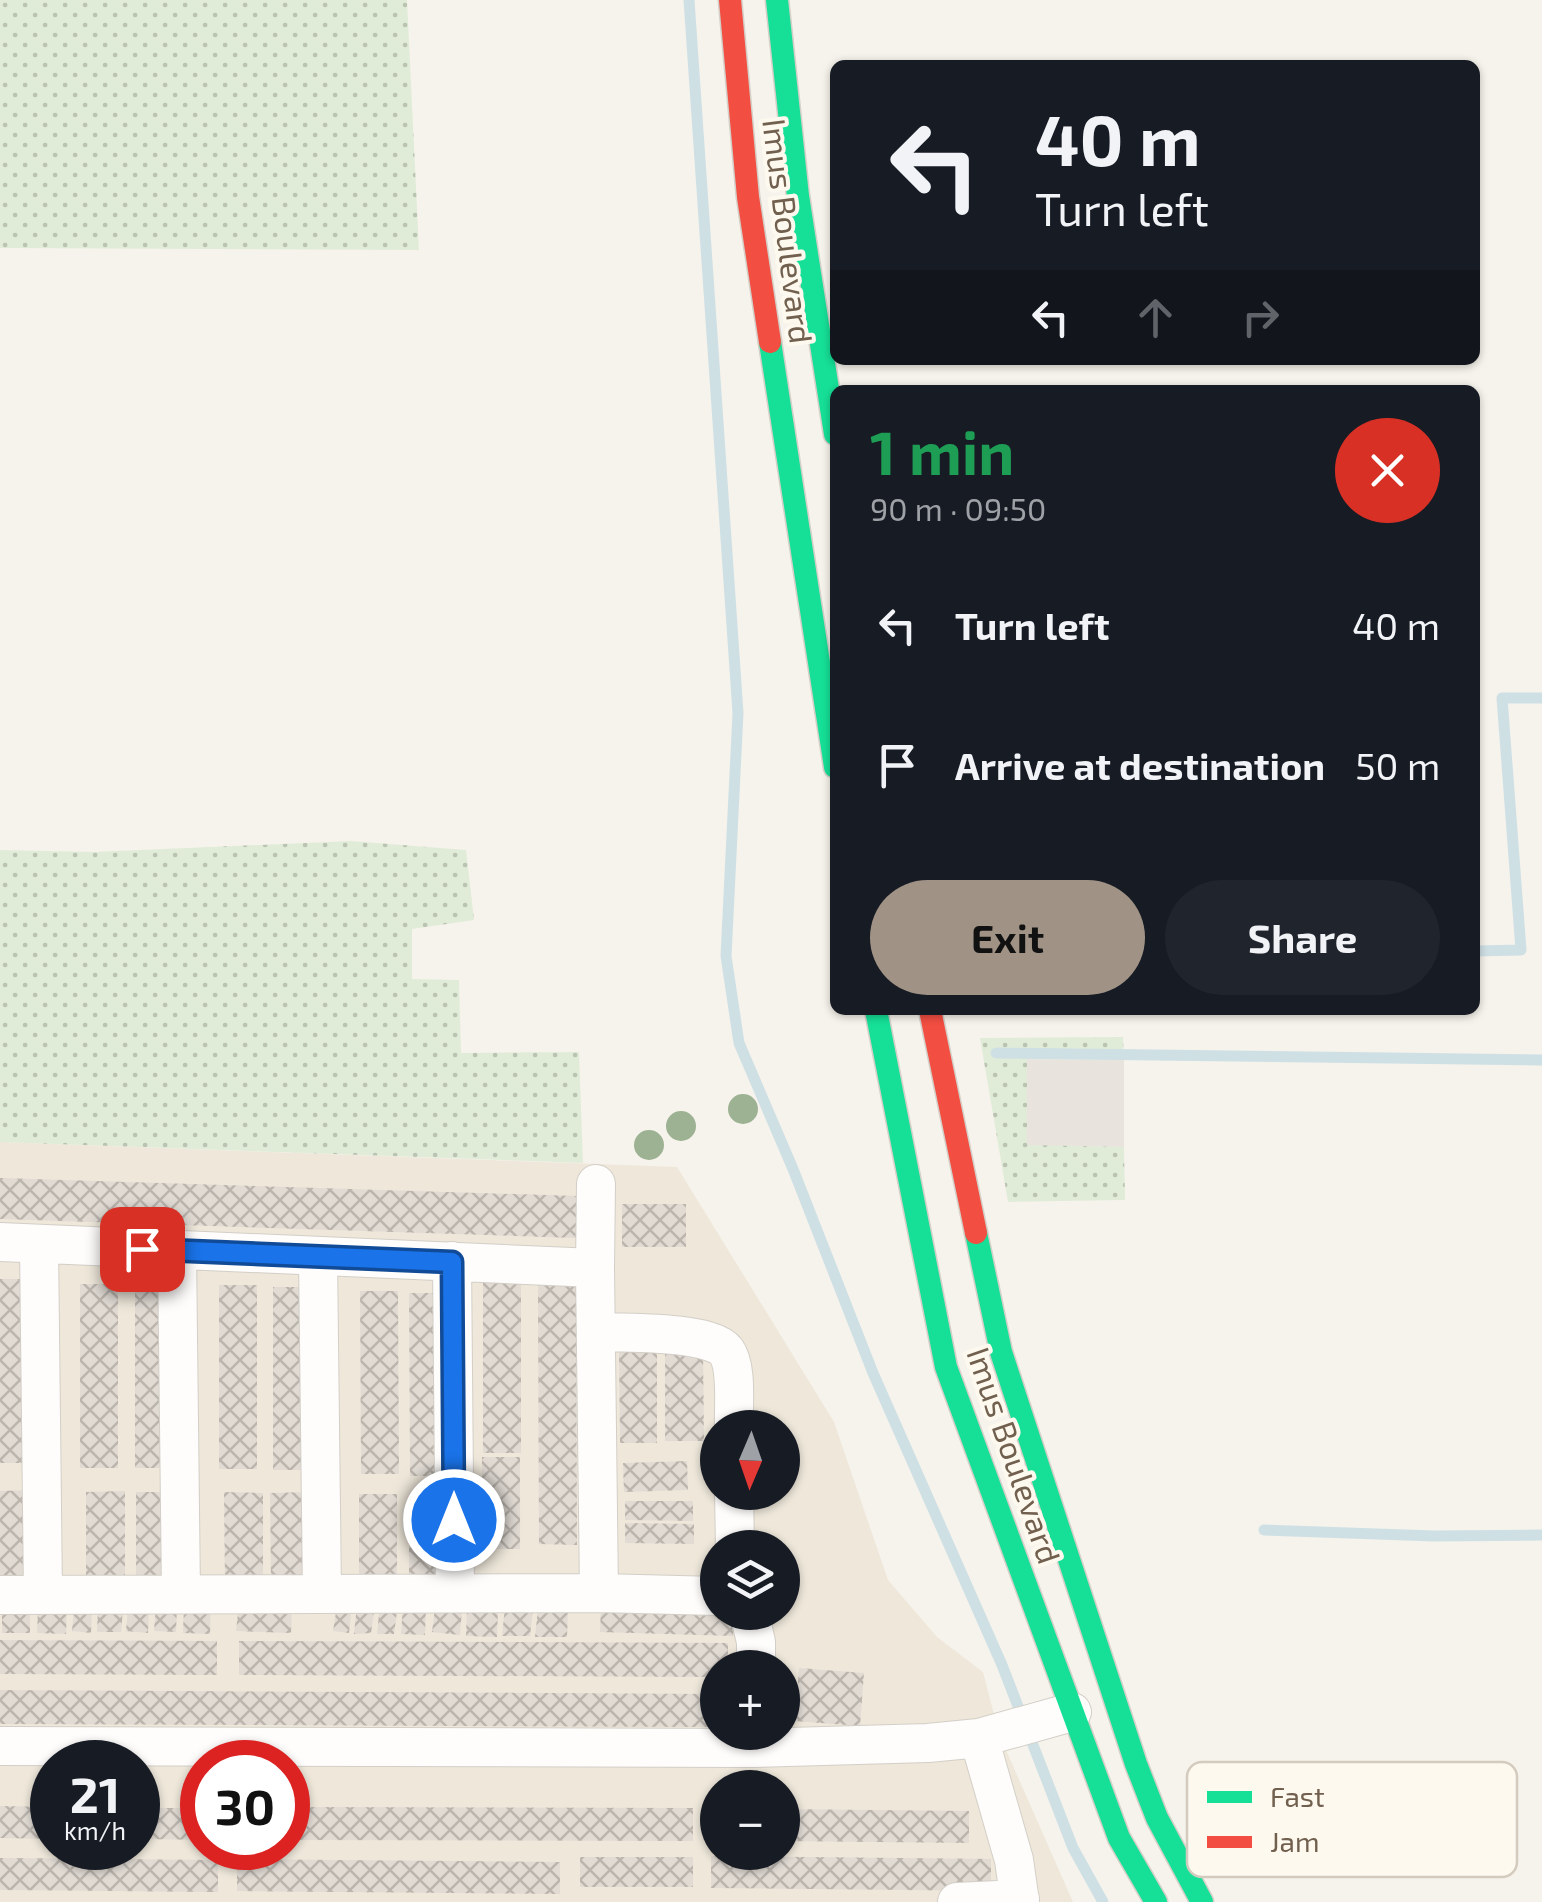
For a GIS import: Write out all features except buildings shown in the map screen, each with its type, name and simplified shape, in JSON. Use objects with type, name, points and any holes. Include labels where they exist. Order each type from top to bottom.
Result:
[{"type":"main road","name":"Imus Boulevard","points":[[730,0],[748,197],[830,734]]},
{"type":"main road","name":"Imus Boulevard","points":[[777,0],[798,196],[830,402]]},
{"type":"main road","name":"Imus Boulevard","points":[[877,1015],[946,1367],[1059,1716],[1156,1902]]},
{"type":"main road","name":"Imus Boulevard","points":[[931,1015],[1001,1352],[1136,1764],[1157,1818],[1187,1874]]},
{"type":"main road","name":"Imus Boulevard","points":[[1189,1877],[1202,1902]]},
{"type":"street","points":[[596,1184],[600,1593]]},
{"type":"street","points":[[0,1242],[594,1268]]},
{"type":"street","points":[[39,1244],[43,1594]]},
{"type":"street","points":[[177,1250],[182,1594]]},
{"type":"street","points":[[318,1256],[322,1594]]},
{"type":"street","points":[[452,1262],[455,1594]]},
{"type":"street","points":[[597,1332],[704,1338],[725,1348],[733,1367],[734,1410]]},
{"type":"street","points":[[0,1595],[700,1596]]},
{"type":"street","points":[[800,1741],[928,1743],[994,1735],[1059,1716]]},
{"type":"street","points":[[957,1902],[1020,1900],[994,1735]]},
{"type":"street","points":[[0,1746],[700,1740]]},
{"type":"shaded area","points":[[1027,1059],[1124,1060],[1124,1147],[1027,1146]]},
{"type":"shaded area","points":[[0,1142],[677,1167],[834,1422],[888,1580],[937,1637],[983,1672],[999,1734],[1073,1902],[0,1902]]},
{"type":"green space","points":[[0,0],[407,0],[419,250],[0,248]]},
{"type":"green space","points":[[351,841],[466,850],[474,920],[412,929],[412,979],[459,980],[461,1053],[579,1052],[583,1163],[0,1142],[0,850],[94,852]]},
{"type":"green space","points":[[1123,1037],[1124,1060],[1027,1059],[1027,1145],[1124,1147],[1125,1200],[1008,1202],[980,1038]]},
{"type":"waterway","points":[[689,0],[738,713],[726,956],[739,1043],[873,1373],[1002,1665],[1073,1848],[1103,1902]]},
{"type":"waterway","points":[[1480,951],[1521,950],[1502,698],[1542,698]]},
{"type":"waterway","points":[[996,1053],[1542,1060]]},
{"type":"waterway","points":[[1264,1530],[1542,1535]]},
{"type":"traffic: fast","points":[[777,0],[798,196],[830,402]]},
{"type":"traffic: fast","points":[[770,342],[830,734]]},
{"type":"traffic: fast","points":[[877,1015],[946,1367],[1119,1838],[1156,1902]]},
{"type":"traffic: fast","points":[[976,1233],[1001,1352],[1136,1764],[1157,1818],[1187,1874]]},
{"type":"traffic: fast","points":[[1189,1877],[1202,1902]]},
{"type":"traffic: jam","points":[[730,0],[748,197],[770,342]]},
{"type":"traffic: jam","points":[[931,1015],[976,1233]]},
{"type":"route","points":[[142,1249],[452,1262],[454,1520]]}]
